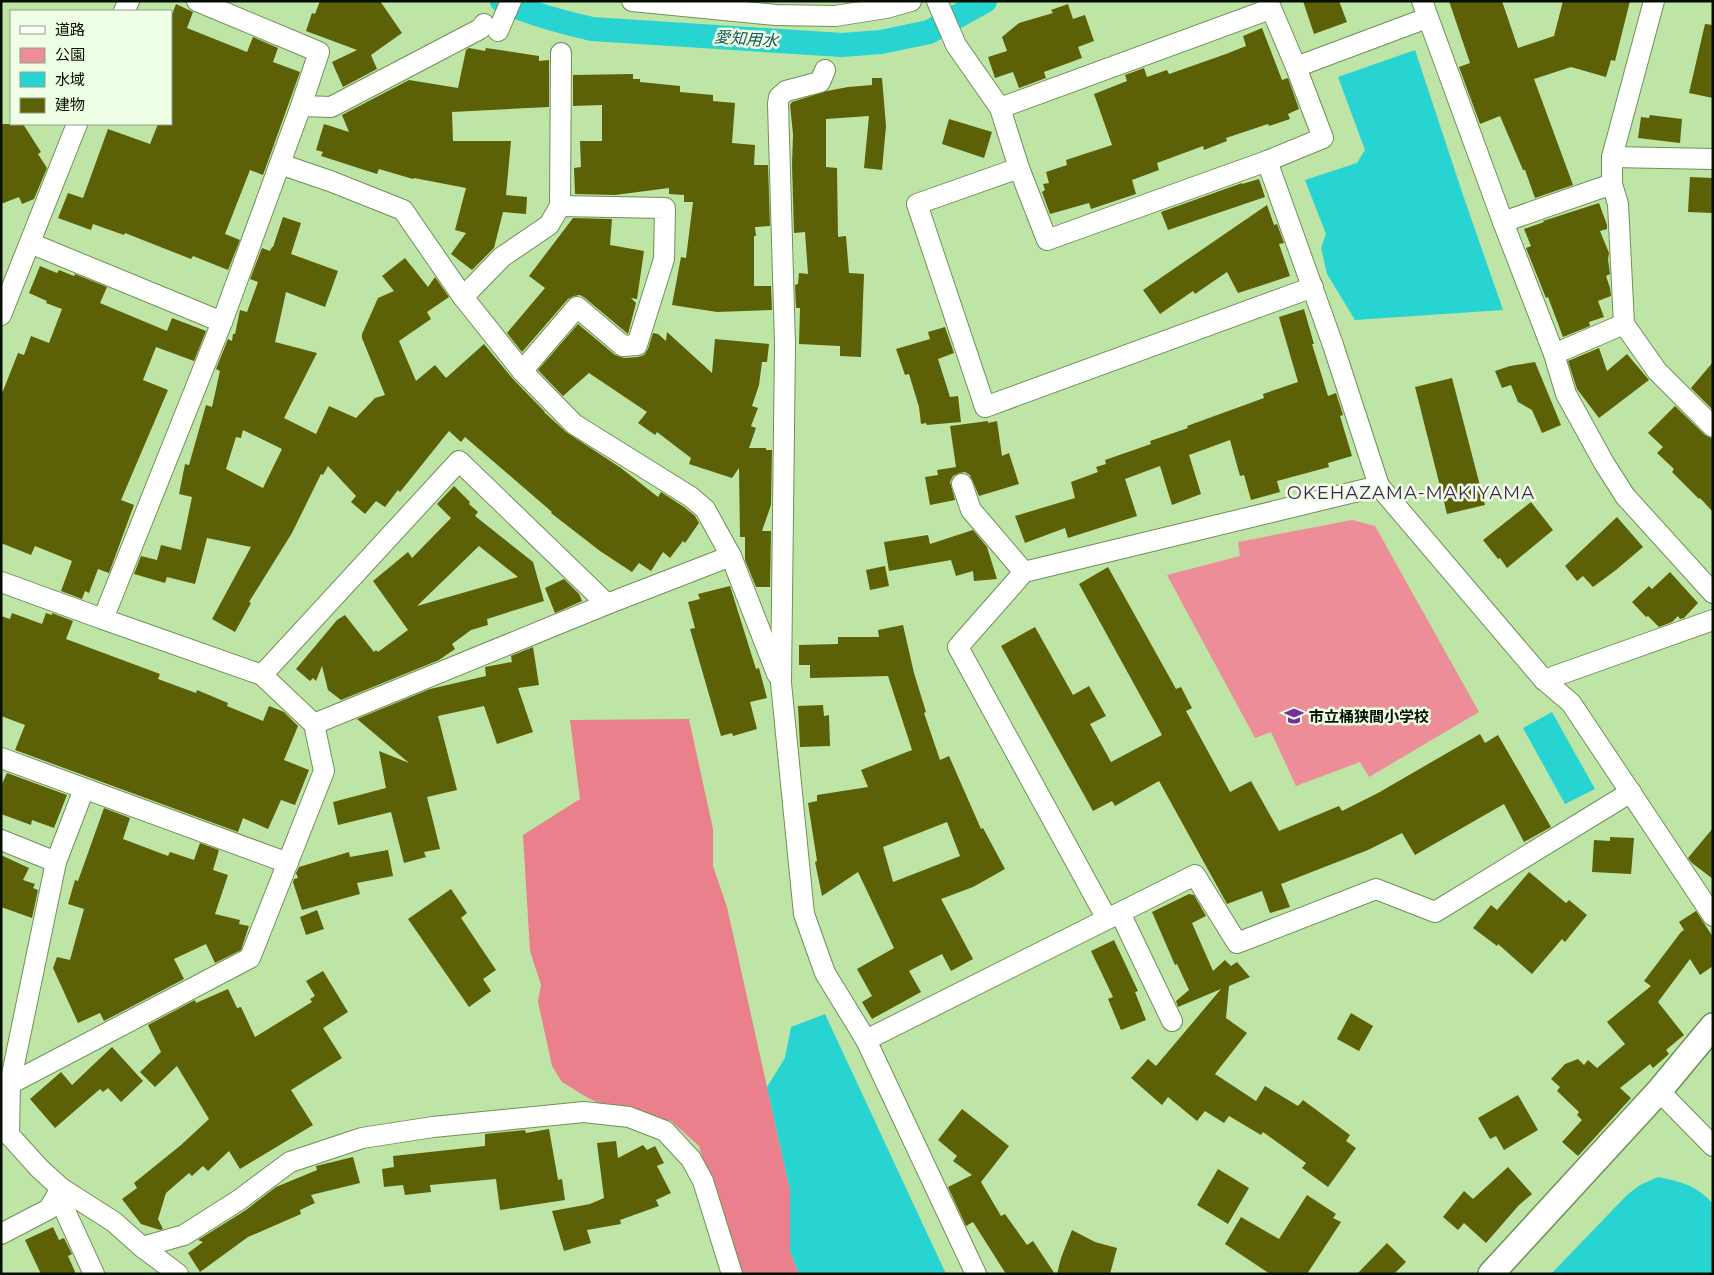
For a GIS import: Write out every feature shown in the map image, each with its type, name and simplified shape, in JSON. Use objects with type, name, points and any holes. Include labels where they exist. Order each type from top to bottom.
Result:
[{"type":"street","points":[[103,619],[222,322],[319,52],[197,1]]},
{"type":"street","points":[[301,106],[331,108],[480,29],[491,27],[510,1]]},
{"type":"street","points":[[632,1],[677,3],[776,14],[835,16],[886,8],[911,1]]},
{"type":"street","points":[[937,1],[956,45],[1000,108],[1019,168],[1047,240],[1267,161],[1323,138],[1296,67],[1269,5],[1000,108]]},
{"type":"street","points":[[1654,1],[1612,157],[1612,184],[1618,204],[1624,324],[1657,371],[1713,427]]},
{"type":"street","points":[[1296,67],[1425,9],[1503,222],[1554,354],[1566,394],[1604,463],[1625,496],[1713,593]]},
{"type":"street","points":[[463,297],[502,257],[549,225],[560,206],[561,53]]},
{"type":"street","points":[[825,70],[820,82],[786,91],[778,97],[785,344],[781,683],[804,914],[824,973],[866,1040],[976,1274]]},
{"type":"street","points":[[3,306],[77,125]]},
{"type":"street","points":[[1612,157],[1713,159]]},
{"type":"street","points":[[1267,161],[1313,287],[1379,486],[1544,680],[1571,703],[1713,916]]},
{"type":"street","points":[[280,164],[330,181],[403,210],[463,297],[522,371],[574,424],[690,497],[705,509],[731,556],[781,683]]},
{"type":"street","points":[[1019,168],[917,204],[985,407],[1313,287]]},
{"type":"street","points":[[1503,222],[1612,184]]},
{"type":"street","points":[[522,371],[577,307],[623,346],[637,345],[664,259],[665,208],[560,206]]},
{"type":"street","points":[[30,243],[222,322]]},
{"type":"street","points":[[1554,354],[1624,324]]},
{"type":"street","points":[[262,675],[459,461],[607,604]]},
{"type":"street","points":[[962,484],[971,510],[1024,572]]},
{"type":"street","points":[[1172,1021],[1114,916],[958,647],[1024,572],[1379,486]]},
{"type":"street","points":[[314,724],[607,604],[731,556]]},
{"type":"street","points":[[1,582],[262,675],[314,724],[324,771],[250,958],[10,1084]]},
{"type":"street","points":[[1544,680],[1713,620]]},
{"type":"street","points":[[1,758],[288,863]]},
{"type":"street","points":[[84,788],[56,862],[10,1084],[5,1130],[40,1169],[62,1188],[114,1222],[142,1247],[178,1274]]},
{"type":"street","points":[[866,1040],[1195,875],[1237,943],[1376,889],[1435,912],[1631,792]]},
{"type":"street","points":[[1,840],[56,862]]},
{"type":"street","points":[[1491,1274],[1659,1091],[1713,1026]]},
{"type":"street","points":[[1659,1091],[1713,1146]]},
{"type":"street","points":[[142,1247],[184,1235],[239,1200],[290,1162],[362,1138],[433,1127],[584,1112],[629,1117],[665,1131],[691,1160],[703,1181],[732,1274]]},
{"type":"street","points":[[1,1234],[49,1209],[62,1188]]},
{"type":"street","points":[[62,1188],[66,1213],[94,1274]]},
{"type":"green space","points":[[1352,520],[1375,526],[1479,712],[1369,777],[1360,762],[1296,786],[1271,732],[1255,738],[1167,575],[1240,556],[1238,542]]},
{"type":"shaded area","points":[[689,719],[713,829],[713,866],[727,907],[790,1190],[790,1251],[799,1274],[737,1274],[699,1146],[671,1121],[614,1110],[588,1098],[562,1082],[552,1066],[538,1002],[541,985],[530,951],[523,835],[580,799],[570,720]]},
{"type":"water","points":[[1415,50],[1503,310],[1355,320],[1327,274],[1321,248],[1326,234],[1305,180],[1357,163],[1365,150],[1338,77]]},
{"type":"water","points":[[1552,712],[1595,789],[1565,804],[1523,728]]},
{"type":"water","points":[[825,1014],[946,1274],[799,1274],[790,1251],[790,1190],[767,1087],[785,1058],[791,1027]]},
{"type":"water","points":[[1658,1177],[1688,1185],[1701,1192],[1713,1204],[1713,1274],[1551,1274],[1627,1195],[1640,1185]]},
{"type":"building","points":[[320,1],[380,1],[402,33],[371,55],[377,69],[343,87],[332,62],[357,50],[306,31],[312,13],[315,14]]},
{"type":"building","points":[[1303,1],[1339,1],[1347,22],[1314,34]]},
{"type":"building","points":[[1449,1],[1502,1],[1518,48],[1554,36],[1563,1],[1630,1],[1615,61],[1611,60],[1606,77],[1571,67],[1534,79],[1573,185],[1535,198],[1525,170],[1523,170],[1500,116],[1480,124],[1459,67],[1470,63]]},
{"type":"building","points":[[176,4],[193,12],[187,28],[247,52],[253,37],[278,48],[273,62],[300,72],[263,175],[250,170],[225,234],[240,240],[228,270],[193,256],[191,259],[125,233],[124,235],[93,224],[91,230],[58,218],[68,193],[83,198],[108,129],[150,144],[158,125],[172,125],[172,14]]},
{"type":"building","points":[[1068,4],[1073,19],[1085,15],[1094,41],[1078,47],[1082,58],[1044,72],[1046,78],[1019,88],[1013,72],[995,78],[988,57],[1007,51],[1002,37],[1019,23],[1053,13],[1051,10]]},
{"type":"building","points":[[1705,24],[1713,25],[1713,98],[1689,93]]},
{"type":"building","points":[[1262,28],[1282,80],[1288,78],[1299,109],[1288,114],[1290,119],[1226,138],[1227,141],[1204,150],[1203,146],[1157,163],[1159,170],[1132,180],[1136,194],[1091,209],[1089,203],[1050,214],[1042,192],[1045,190],[1043,184],[1049,183],[1046,172],[1067,165],[1066,160],[1112,145],[1094,94],[1127,81],[1125,75],[1144,68],[1147,77],[1167,70],[1169,74],[1226,54],[1246,46],[1243,36]]},
{"type":"building","points":[[469,48],[485,51],[486,48],[539,56],[539,61],[549,60],[549,107],[452,112],[453,141],[511,141],[506,195],[527,197],[526,214],[503,212],[494,248],[472,270],[451,254],[466,233],[455,230],[466,188],[413,179],[379,169],[377,174],[321,156],[323,152],[316,150],[324,124],[349,132],[342,115],[409,80],[458,88],[466,50]]},
{"type":"building","points":[[633,74],[633,79],[640,79],[640,82],[680,86],[680,92],[713,95],[713,101],[735,103],[732,143],[755,145],[754,165],[768,165],[770,226],[755,227],[754,286],[771,286],[772,310],[717,312],[672,305],[681,257],[686,258],[693,202],[684,202],[684,195],[669,194],[669,188],[615,195],[575,194],[574,168],[581,167],[580,141],[602,141],[602,105],[573,106],[573,75]]},
{"type":"building","points":[[872,78],[882,78],[886,126],[882,170],[864,168],[869,116],[826,119],[826,167],[837,168],[838,237],[846,236],[849,273],[864,274],[861,357],[840,356],[840,346],[799,344],[800,308],[796,308],[795,285],[798,284],[799,273],[808,274],[805,232],[794,233],[793,134],[790,105],[792,102],[827,91],[872,85]]},
{"type":"building","points":[[1650,115],[1682,119],[1680,143],[1638,138],[1641,117],[1649,118]]},
{"type":"building","points":[[949,119],[992,132],[984,158],[942,144]]},
{"type":"building","points":[[1,124],[24,125],[41,152],[38,154],[47,168],[34,199],[22,204],[19,197],[1,204]]},
{"type":"building","points":[[1690,177],[1713,178],[1713,213],[1688,212]]},
{"type":"building","points":[[1259,179],[1265,197],[1168,230],[1161,212],[1242,183]]},
{"type":"building","points":[[1599,203],[1607,225],[1607,229],[1600,231],[1609,253],[1610,274],[1606,276],[1611,296],[1598,301],[1604,317],[1589,322],[1590,326],[1563,337],[1548,297],[1546,298],[1526,248],[1531,246],[1524,229]]},
{"type":"building","points":[[1267,205],[1274,225],[1277,224],[1284,243],[1279,244],[1290,276],[1238,293],[1227,272],[1195,294],[1193,291],[1160,314],[1143,290]]},
{"type":"building","points":[[283,217],[301,223],[291,254],[338,271],[325,307],[286,292],[275,342],[317,353],[284,418],[316,434],[329,406],[356,418],[375,398],[385,395],[362,334],[378,298],[394,291],[382,276],[405,258],[428,287],[435,277],[449,297],[427,312],[431,319],[399,341],[416,381],[435,365],[446,378],[484,344],[513,379],[566,432],[621,468],[658,497],[661,492],[684,507],[695,516],[699,523],[685,543],[683,541],[670,558],[663,552],[651,571],[639,563],[632,572],[600,551],[551,513],[465,437],[461,442],[449,431],[400,492],[398,490],[385,507],[376,501],[365,514],[351,502],[356,496],[328,466],[323,475],[321,474],[292,533],[249,602],[251,603],[235,632],[212,619],[251,547],[207,538],[195,584],[167,577],[165,583],[134,574],[141,556],[157,560],[161,545],[181,550],[192,497],[179,494],[185,464],[189,465],[206,405],[212,407],[220,371],[216,369],[228,339],[232,341],[240,310],[247,312],[258,282],[250,279],[262,248],[270,251]],"holes":[[[243,430],[282,449],[263,488],[226,469],[236,437],[241,438]]]},
{"type":"building","points":[[573,218],[612,219],[610,245],[644,251],[637,299],[631,298],[636,303],[628,334],[585,298],[580,295],[574,296],[568,299],[522,352],[507,333],[545,288],[529,276]]},
{"type":"building","points":[[40,266],[57,273],[59,270],[74,276],[75,274],[107,287],[100,303],[167,331],[172,318],[206,331],[194,361],[156,347],[143,380],[168,390],[121,500],[134,505],[109,573],[98,569],[89,593],[85,591],[82,599],[61,591],[72,561],[35,546],[31,555],[1,543],[1,396],[18,353],[24,355],[31,336],[49,343],[62,309],[46,303],[47,301],[29,293]]},
{"type":"building","points":[[1304,309],[1314,344],[1312,344],[1328,396],[1336,393],[1343,415],[1340,416],[1352,456],[1328,463],[1329,467],[1277,481],[1280,492],[1251,500],[1244,475],[1240,476],[1230,440],[1189,455],[1201,494],[1172,505],[1160,466],[1125,479],[1137,516],[1068,538],[1065,528],[1025,543],[1015,516],[1075,498],[1071,482],[1098,472],[1096,467],[1106,464],[1105,460],[1151,444],[1150,441],[1264,398],[1263,394],[1298,382],[1279,317]]},
{"type":"building","points":[[578,324],[615,355],[624,358],[644,355],[653,333],[658,334],[666,341],[667,332],[712,373],[715,339],[769,344],[767,362],[762,362],[759,385],[752,406],[758,408],[751,426],[756,428],[749,448],[772,450],[771,505],[762,531],[771,531],[770,587],[756,587],[745,560],[745,537],[740,537],[739,468],[732,478],[689,464],[691,458],[657,432],[655,435],[638,423],[647,412],[589,373],[563,396],[538,370]]},
{"type":"building","points":[[945,327],[954,353],[938,359],[950,397],[958,396],[961,422],[921,424],[919,407],[909,374],[905,375],[896,349],[930,339],[928,332]]},
{"type":"building","points":[[1599,348],[1607,371],[1627,354],[1649,380],[1599,418],[1577,389],[1568,361]]},
{"type":"building","points":[[1535,362],[1561,425],[1542,433],[1532,410],[1518,402],[1511,385],[1502,388],[1495,371],[1510,366]]},
{"type":"building","points":[[1713,362],[1713,410],[1691,388]]},
{"type":"building","points":[[1452,378],[1485,505],[1447,514],[1415,387]]},
{"type":"building","points":[[1675,406],[1705,435],[1713,439],[1713,512],[1672,472],[1674,469],[1657,453],[1663,447],[1648,433]]},
{"type":"building","points":[[988,421],[988,423],[997,421],[1002,456],[1009,453],[1019,484],[979,496],[970,475],[965,472],[959,473],[953,476],[950,482],[955,500],[930,505],[925,477],[938,475],[937,470],[956,467],[950,426]]},
{"type":"building","points":[[454,486],[478,512],[475,516],[533,562],[544,601],[487,619],[488,625],[471,630],[452,644],[455,649],[439,660],[341,700],[328,690],[322,666],[316,681],[313,678],[310,681],[296,669],[337,620],[345,615],[374,652],[376,650],[378,652],[408,630],[373,581],[408,552],[412,558],[451,518],[437,504]],"holes":[[[479,546],[518,577],[417,606]]]},
{"type":"building","points":[[1531,502],[1553,530],[1507,568],[1483,540]]},
{"type":"building","points":[[1617,517],[1643,547],[1593,587],[1583,576],[1577,581],[1565,566]]},
{"type":"building","points":[[973,530],[987,547],[997,579],[974,581],[973,571],[956,576],[951,560],[889,571],[884,542],[928,535],[930,544]]},
{"type":"building","points":[[885,566],[889,586],[870,590],[866,570]]},
{"type":"building","points":[[1108,567],[1176,689],[1181,687],[1192,708],[1186,711],[1230,792],[1251,781],[1279,831],[1339,806],[1342,811],[1378,793],[1480,734],[1485,743],[1498,735],[1551,827],[1524,842],[1504,804],[1415,855],[1402,833],[1368,850],[1281,884],[1290,907],[1270,913],[1262,891],[1227,904],[1159,781],[1115,806],[1112,801],[1093,811],[1001,646],[1035,627],[1073,695],[1089,686],[1106,716],[1090,724],[1111,762],[1162,735],[1079,584]]},
{"type":"building","points":[[1670,572],[1698,603],[1684,618],[1680,619],[1678,616],[1672,622],[1659,627],[1632,602],[1649,586],[1652,589]]},
{"type":"building","points":[[564,579],[579,594],[582,601],[555,613],[545,588]]},
{"type":"building","points":[[730,586],[756,669],[759,668],[767,698],[750,702],[757,729],[733,736],[732,733],[721,736],[690,629],[695,628],[688,602],[700,599],[698,594]]},
{"type":"building","points":[[12,613],[42,624],[46,613],[52,615],[52,613],[73,621],[66,639],[160,674],[158,679],[196,693],[197,690],[228,703],[227,706],[263,721],[269,706],[284,712],[298,726],[284,760],[309,770],[295,805],[281,800],[268,829],[243,818],[238,832],[15,750],[25,725],[1,716],[1,616],[10,619]]},
{"type":"building","points":[[903,625],[914,673],[926,712],[924,713],[940,760],[949,756],[981,829],[983,828],[1005,869],[973,887],[941,899],[973,959],[951,971],[942,954],[909,971],[921,992],[872,1019],[862,1002],[872,996],[857,969],[894,948],[858,872],[822,896],[815,862],[817,861],[808,803],[817,801],[817,795],[868,787],[861,770],[912,750],[888,676],[810,678],[810,665],[799,665],[799,645],[838,644],[838,637],[879,637],[878,630]],"holes":[[[947,822],[960,856],[893,882],[883,847]]]},
{"type":"building","points":[[533,647],[539,685],[518,688],[533,732],[497,744],[484,706],[438,716],[457,790],[427,797],[440,849],[424,852],[426,857],[404,863],[391,812],[338,825],[333,802],[386,788],[379,751],[409,763],[357,719],[430,689],[486,676],[485,667],[512,662],[511,656]]},
{"type":"building","points":[[823,705],[824,716],[829,715],[830,746],[800,747],[798,706]]},
{"type":"building","points":[[7,773],[67,795],[54,828],[32,820],[31,825],[1,814],[1,786]]},
{"type":"building","points":[[104,808],[130,818],[123,839],[168,856],[170,852],[194,860],[200,843],[219,850],[213,870],[228,875],[215,914],[240,920],[239,924],[249,926],[241,950],[215,963],[206,944],[174,959],[184,979],[104,1021],[100,1013],[78,1023],[53,968],[57,957],[70,960],[84,909],[68,904],[75,880],[78,881]]},
{"type":"building","points":[[1713,828],[1713,879],[1688,858]]},
{"type":"building","points":[[1610,837],[1634,838],[1631,874],[1592,872],[1594,840],[1610,841]]},
{"type":"building","points":[[388,850],[393,876],[357,883],[360,894],[302,910],[293,882],[294,879],[298,878],[296,873],[299,867],[349,852],[350,857]]},
{"type":"building","points":[[1,855],[29,868],[23,880],[35,884],[33,888],[38,890],[32,918],[1,907]]},
{"type":"building","points":[[1529,872],[1566,903],[1569,900],[1587,915],[1565,942],[1562,939],[1532,974],[1498,944],[1497,946],[1473,928],[1491,905],[1497,910]]},
{"type":"building","points":[[451,889],[467,913],[461,918],[496,970],[483,979],[491,991],[469,1007],[408,919]]},
{"type":"building","points":[[1189,894],[1194,895],[1206,916],[1192,923],[1213,971],[1225,960],[1231,966],[1237,962],[1250,977],[1229,986],[1226,1018],[1247,1033],[1215,1074],[1256,1101],[1265,1086],[1298,1106],[1303,1100],[1350,1135],[1346,1141],[1356,1148],[1328,1187],[1302,1168],[1306,1163],[1263,1132],[1261,1135],[1229,1116],[1224,1123],[1205,1111],[1197,1121],[1168,1097],[1162,1105],[1131,1078],[1148,1059],[1156,1066],[1221,989],[1178,1007],[1176,1001],[1189,990],[1177,964],[1175,965],[1152,912]]},
{"type":"building","points":[[317,910],[324,929],[306,935],[300,917]]},
{"type":"building","points":[[1696,911],[1713,937],[1713,966],[1700,975],[1690,959],[1658,1002],[1684,1035],[1666,1050],[1669,1054],[1653,1068],[1650,1064],[1620,1088],[1631,1098],[1578,1156],[1562,1142],[1582,1120],[1577,1115],[1579,1112],[1557,1091],[1560,1087],[1551,1079],[1565,1064],[1578,1059],[1584,1065],[1588,1060],[1597,1068],[1625,1044],[1607,1022],[1651,986],[1644,981],[1684,930],[1679,922]]},
{"type":"building","points":[[1114,940],[1138,991],[1135,992],[1146,1020],[1121,1030],[1108,999],[1113,997],[1091,951]]},
{"type":"building","points":[[323,971],[348,1012],[323,1028],[342,1058],[291,1090],[313,1125],[240,1169],[229,1151],[208,1171],[203,1166],[192,1176],[189,1173],[166,1193],[158,1219],[163,1229],[160,1230],[141,1224],[122,1199],[137,1188],[134,1183],[181,1145],[209,1119],[177,1066],[155,1087],[140,1072],[161,1052],[148,1025],[195,1000],[196,1003],[228,989],[237,1008],[241,1007],[255,1037],[312,1002],[310,999],[315,996],[306,981]]},
{"type":"building","points":[[1351,1013],[1373,1026],[1359,1051],[1337,1039]]},
{"type":"building","points":[[112,1047],[143,1081],[121,1102],[108,1088],[103,1092],[100,1089],[55,1128],[30,1099],[61,1072],[72,1085]]},
{"type":"building","points":[[1518,1095],[1538,1130],[1504,1150],[1496,1136],[1490,1139],[1478,1118]]},
{"type":"building","points":[[962,1109],[1009,1146],[981,1182],[1001,1216],[1005,1214],[1027,1245],[1033,1241],[1055,1274],[1006,1274],[973,1222],[966,1226],[948,1187],[972,1175],[953,1161],[957,1156],[938,1140]]},
{"type":"building","points":[[549,1129],[558,1180],[562,1179],[565,1200],[500,1210],[496,1179],[430,1185],[431,1192],[405,1195],[403,1185],[384,1187],[382,1169],[394,1167],[393,1156],[485,1146],[485,1134],[525,1130],[526,1133]]},
{"type":"building","points":[[616,1141],[618,1158],[643,1145],[647,1150],[655,1146],[664,1163],[657,1166],[671,1193],[656,1200],[659,1206],[620,1220],[621,1224],[587,1230],[591,1243],[564,1251],[552,1211],[590,1204],[604,1198],[597,1143]]},
{"type":"building","points":[[353,1157],[360,1183],[311,1195],[315,1203],[300,1210],[301,1214],[248,1237],[200,1272],[188,1253],[203,1242],[198,1240],[246,1210],[276,1187],[317,1170],[316,1166]]},
{"type":"building","points":[[1508,1167],[1532,1194],[1519,1205],[1486,1243],[1464,1223],[1458,1230],[1443,1217],[1464,1191],[1473,1199]]},
{"type":"building","points":[[1218,1169],[1249,1188],[1228,1224],[1197,1205]]},
{"type":"building","points":[[1307,1195],[1336,1214],[1333,1218],[1341,1222],[1307,1274],[1270,1274],[1225,1244],[1241,1217],[1279,1239]]},
{"type":"building","points":[[53,1227],[59,1240],[64,1238],[72,1254],[68,1256],[76,1274],[41,1274],[25,1240]]},
{"type":"building","points":[[1072,1230],[1095,1242],[1117,1248],[1110,1274],[1057,1274]]},
{"type":"building","points":[[1387,1243],[1406,1262],[1394,1274],[1357,1274]]},
{"type":"waterway","name":"愛知用水","points":[[502,1],[546,17],[592,29],[842,45],[881,42],[929,32],[985,1]]},
{"type":"place","name":"市立桶狭間小学校","points":[[1294,716]]},
{"type":"district","name":"OKEHAZAMA-MAKIYAMA","points":[[1411,493]]}]
